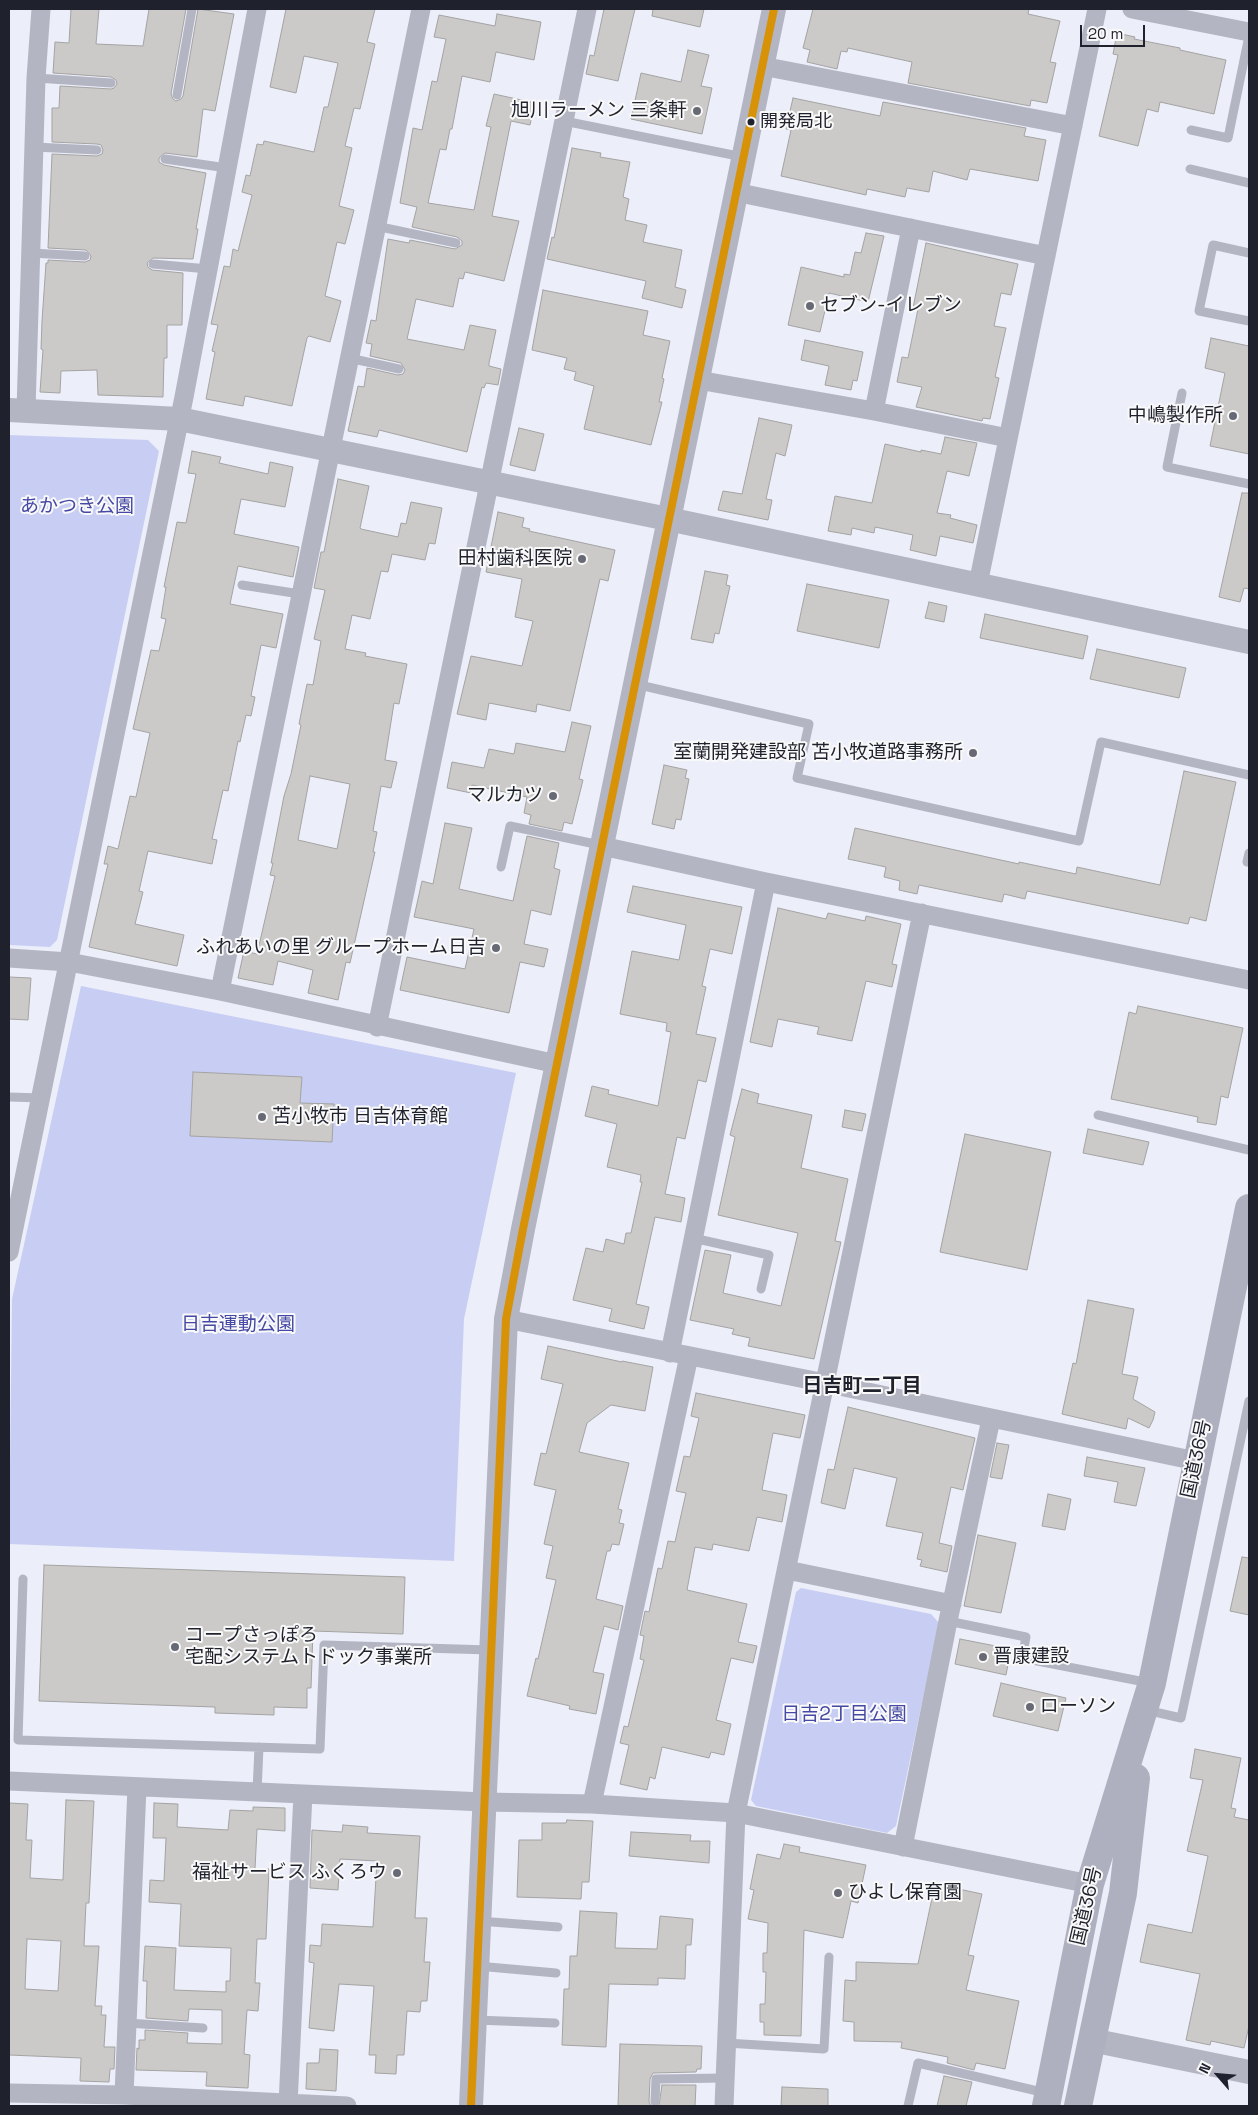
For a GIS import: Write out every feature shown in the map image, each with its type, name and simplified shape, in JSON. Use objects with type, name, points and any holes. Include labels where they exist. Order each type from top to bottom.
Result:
[{"type":"highway","name":"国道36号","points":[[1048,2100],[1090,1884],[1152,1684],[1249,1208]]},
{"type":"highway","name":"国道36号","points":[[1078,2106],[1122,1893],[1144,1710]]},
{"type":"street","points":[[41,9],[36,78],[30,253],[17,410],[180,418],[1249,642]]},
{"type":"street","points":[[9,1252],[180,418],[257,9]]},
{"type":"street","points":[[220,991],[421,9]]},
{"type":"street","points":[[377,1027],[587,9]]},
{"type":"street","points":[[471,2106],[506,1319],[668,519],[774,9]]},
{"type":"street","points":[[978,584],[1097,9]]},
{"type":"street","points":[[1132,9],[1249,32]]},
{"type":"street","points":[[762,66],[1073,126]]},
{"type":"street","points":[[736,192],[1046,256]]},
{"type":"street","points":[[874,411],[911,228]]},
{"type":"street","points":[[698,380],[874,411],[1008,438]]},
{"type":"street","points":[[602,846],[766,882],[1249,980]]},
{"type":"street","points":[[670,1353],[766,882]]},
{"type":"street","points":[[724,2106],[736,1813],[922,913]]},
{"type":"street","points":[[9,958],[69,962],[220,991],[377,1027],[557,1064]]},
{"type":"street","points":[[506,1319],[825,1383],[991,1420],[1196,1461]]},
{"type":"street","points":[[592,1804],[689,1356]]},
{"type":"street","points":[[902,1847],[991,1420]]},
{"type":"street","points":[[787,1570],[950,1612]]},
{"type":"street","points":[[9,1781],[484,1802],[592,1804],[736,1813],[1090,1884]]},
{"type":"street","points":[[124,2095],[137,1787]]},
{"type":"street","points":[[288,2104],[303,1794]]},
{"type":"street","points":[[1091,2040],[1249,2072]]},
{"type":"street","points":[[9,2092],[124,2095],[347,2106]]},
{"type":"lane","points":[[177,96],[192,9]]},
{"type":"lane","points":[[1191,130],[1228,138],[1249,36]]},
{"type":"lane","points":[[36,78],[111,83]]},
{"type":"lane","points":[[564,121],[743,157]]},
{"type":"lane","points":[[34,147],[97,150]]},
{"type":"lane","points":[[164,159],[227,168]]},
{"type":"lane","points":[[1190,169],[1249,183]]},
{"type":"lane","points":[[376,226],[456,243]]},
{"type":"lane","points":[[1249,253],[1213,245],[1199,311],[1249,321]]},
{"type":"lane","points":[[30,253],[84,256]]},
{"type":"lane","points":[[153,264],[208,270]]},
{"type":"lane","points":[[349,358],[399,368]]},
{"type":"lane","points":[[1182,393],[1167,467],[1249,484]]},
{"type":"lane","points":[[242,585],[300,594]]},
{"type":"lane","points":[[635,684],[809,724],[797,778],[1079,841],[1101,742],[1249,775]]},
{"type":"lane","points":[[501,867],[510,826],[602,846]]},
{"type":"lane","points":[[1249,853],[1247,862],[1249,862]]},
{"type":"lane","points":[[9,1097],[41,1098]]},
{"type":"lane","points":[[1098,1115],[1249,1150]]},
{"type":"lane","points":[[693,1238],[769,1255],[761,1289]]},
{"type":"lane","points":[[1144,1710],[1181,1718],[1249,1401]]},
{"type":"lane","points":[[23,1579],[18,1740],[320,1748],[324,1645],[490,1650]]},
{"type":"lane","points":[[950,1612],[1026,1637],[1022,1658],[1152,1684]]},
{"type":"lane","points":[[258,1792],[259,1747]]},
{"type":"lane","points":[[479,1921],[558,1927]]},
{"type":"lane","points":[[726,2043],[824,2049],[829,1958]]},
{"type":"lane","points":[[477,1966],[556,1973]]},
{"type":"lane","points":[[475,2020],[555,2023]]},
{"type":"lane","points":[[127,2023],[202,2028]]},
{"type":"lane","points":[[908,2106],[918,2063],[1048,2100]]},
{"type":"lane","points":[[655,2102],[656,2079],[725,2078]]},
{"type":"green space","name":"あかつき公園","points":[[9,435],[148,440],[159,451],[57,940],[50,947],[9,945]]},
{"type":"green space","name":"日吉運動公園","points":[[81,986],[516,1073],[464,1319],[454,1561],[9,1544],[12,1299]]},
{"type":"green space","name":"日吉2丁目公園","points":[[801,1588],[931,1614],[939,1623],[896,1826],[887,1833],[756,1806],[751,1800],[796,1592]]},
{"type":"building","points":[[71,9],[99,9],[96,44],[143,46],[149,9],[186,9],[171,94],[176,101],[183,96],[198,9],[234,14],[215,111],[203,109],[197,157],[165,153],[159,158],[159,162],[164,165],[206,173],[196,229],[198,229],[193,259],[153,258],[147,263],[148,267],[152,270],[183,273],[182,325],[167,325],[167,358],[164,358],[163,397],[98,395],[97,370],[61,371],[60,393],[40,392],[46,263],[48,263],[48,260],[85,262],[90,260],[91,256],[86,250],[48,248],[52,154],[97,156],[102,154],[103,150],[101,145],[97,144],[52,142],[52,108],[59,108],[60,86],[111,89],[117,84],[116,80],[111,77],[53,73],[55,42],[69,43]]},
{"type":"building","points":[[286,9],[375,9],[367,42],[375,44],[360,109],[354,108],[345,146],[352,148],[339,206],[354,210],[345,244],[337,242],[325,296],[341,301],[330,342],[309,336],[307,338],[292,406],[245,396],[243,406],[206,399],[215,352],[212,351],[218,325],[211,324],[224,266],[230,267],[233,249],[238,251],[252,195],[242,192],[246,175],[250,176],[257,144],[263,145],[264,141],[314,152],[324,107],[328,107],[338,63],[304,56],[296,93],[270,87]]},
{"type":"building","points":[[604,9],[635,9],[618,81],[586,74],[590,55],[594,56]]},
{"type":"building","points":[[653,9],[704,9],[700,27],[652,16]]},
{"type":"building","points":[[813,9],[1029,9],[1028,14],[1060,21],[1050,62],[1056,63],[1047,103],[1031,100],[1030,106],[908,83],[912,62],[848,48],[847,52],[841,51],[837,69],[807,62],[810,50],[803,48]]},
{"type":"building","points":[[497,14],[541,22],[534,60],[496,52],[490,82],[462,76],[452,129],[450,129],[446,150],[440,149],[428,203],[474,210],[491,127],[486,126],[494,94],[535,103],[530,125],[511,121],[492,216],[519,221],[504,281],[465,272],[463,279],[459,278],[453,307],[416,299],[407,339],[464,350],[470,325],[496,330],[489,366],[501,369],[498,385],[486,383],[484,388],[482,387],[467,452],[379,430],[377,437],[348,431],[358,386],[364,387],[367,368],[398,375],[403,374],[405,370],[401,363],[370,356],[372,344],[366,343],[371,320],[376,321],[388,239],[409,243],[410,240],[455,249],[462,245],[462,241],[457,237],[412,227],[417,207],[400,203],[413,128],[422,130],[432,81],[437,82],[446,39],[434,37],[439,15],[495,26]]},
{"type":"building","points":[[1117,33],[1135,37],[1134,39],[1226,60],[1214,114],[1160,102],[1158,112],[1147,109],[1138,146],[1099,136],[1118,55],[1113,54]]},
{"type":"building","points":[[688,50],[709,55],[701,86],[712,88],[702,134],[631,119],[641,73],[681,82]]},
{"type":"building","points":[[793,98],[880,116],[883,102],[1026,128],[1024,136],[1046,140],[1038,181],[970,169],[967,180],[933,171],[929,192],[907,188],[905,197],[867,189],[866,195],[781,176],[791,130],[786,129]]},
{"type":"building","points":[[572,148],[601,153],[600,157],[630,162],[623,197],[629,199],[625,220],[647,225],[643,242],[682,250],[675,287],[686,290],[682,308],[642,298],[646,281],[547,259],[552,237],[554,238]]},
{"type":"building","points":[[866,233],[884,236],[868,302],[829,293],[820,332],[788,325],[801,267],[844,277],[844,274],[850,275],[855,252],[861,253]]},
{"type":"building","points":[[926,243],[1018,264],[1011,295],[1001,293],[994,326],[1006,328],[995,377],[999,378],[990,419],[983,418],[982,421],[916,407],[922,387],[897,382],[902,357],[908,358],[918,309],[913,308]]},
{"type":"building","points":[[543,290],[648,311],[643,335],[670,341],[662,378],[664,379],[659,402],[662,402],[651,445],[584,429],[594,386],[574,380],[576,372],[564,369],[567,358],[532,350]]},
{"type":"building","points":[[1211,338],[1249,346],[1249,454],[1210,446],[1225,373],[1205,368]]},
{"type":"building","points":[[805,340],[863,352],[857,381],[853,380],[851,390],[825,385],[829,366],[801,360]]},
{"type":"building","points":[[759,418],[792,425],[785,456],[776,453],[766,499],[772,500],[768,520],[718,510],[723,491],[742,494]]},
{"type":"building","points":[[519,428],[544,434],[535,471],[510,465]]},
{"type":"building","points":[[945,437],[977,443],[969,476],[947,471],[937,513],[951,515],[950,518],[977,525],[973,543],[940,536],[936,556],[910,550],[913,535],[875,527],[874,533],[852,528],[851,535],[828,531],[835,496],[872,503],[885,444],[921,452],[921,450],[941,454]]},
{"type":"building","points":[[192,451],[221,457],[219,463],[268,474],[270,462],[293,467],[285,507],[241,499],[234,534],[299,547],[293,577],[238,566],[230,604],[283,614],[276,648],[261,645],[251,696],[255,697],[251,716],[246,715],[240,742],[238,741],[228,791],[223,790],[212,839],[217,840],[212,864],[148,851],[139,891],[143,892],[135,924],[184,935],[177,966],[89,947],[108,864],[104,864],[108,846],[118,849],[130,796],[136,797],[150,733],[133,729],[151,650],[159,651],[166,619],[161,618],[166,587],[164,587],[177,522],[186,523],[196,474],[188,473]]},
{"type":"building","points":[[338,479],[369,486],[361,529],[398,537],[401,523],[406,524],[411,502],[442,508],[435,544],[429,543],[425,560],[392,554],[388,572],[381,571],[370,619],[352,615],[345,649],[366,653],[365,656],[407,664],[399,704],[394,703],[385,760],[397,762],[391,788],[381,786],[373,831],[377,832],[373,852],[375,852],[350,963],[346,962],[338,1000],[308,993],[313,970],[278,961],[273,985],[238,978],[244,951],[257,954],[275,876],[270,875],[273,863],[271,863],[284,796],[291,774],[307,684],[313,685],[321,641],[314,639],[325,590],[314,588],[321,552],[324,552]],"holes":[[[310,776],[350,784],[337,849],[298,840]]]},
{"type":"building","points":[[1242,493],[1249,493],[1249,589],[1244,588],[1240,602],[1219,597]]},
{"type":"building","points":[[498,512],[524,518],[522,527],[530,529],[529,531],[615,550],[608,581],[600,579],[570,711],[537,704],[536,712],[489,703],[486,720],[457,714],[471,656],[522,666],[533,621],[515,617],[522,579],[486,572]]},
{"type":"building","points":[[705,571],[728,575],[726,585],[730,586],[719,634],[715,633],[713,643],[691,639]]},
{"type":"building","points":[[807,584],[889,600],[879,648],[797,631]]},
{"type":"building","points":[[929,602],[947,606],[944,622],[925,618]]},
{"type":"building","points":[[985,614],[1088,636],[1083,659],[980,638]]},
{"type":"building","points":[[1097,649],[1186,668],[1179,698],[1090,679]]},
{"type":"building","points":[[572,722],[591,726],[579,779],[583,780],[572,824],[564,822],[562,831],[529,824],[531,815],[524,813],[527,797],[472,785],[471,793],[447,788],[452,762],[484,768],[489,749],[514,754],[516,743],[565,752]]},
{"type":"building","points":[[664,765],[687,770],[685,778],[689,779],[681,820],[676,819],[674,829],[652,824]]},
{"type":"building","points":[[1184,771],[1236,782],[1206,921],[1190,917],[1188,924],[1027,891],[1025,899],[1004,894],[1002,902],[919,885],[917,894],[899,890],[900,881],[884,877],[886,867],[848,859],[855,828],[1019,864],[1019,862],[1076,874],[1077,867],[1160,885]]},
{"type":"building","name":"ふれあいの里 グループホーム日吉","points":[[445,823],[472,828],[459,889],[513,901],[527,836],[559,843],[554,868],[560,870],[551,915],[531,910],[524,944],[548,949],[544,967],[520,962],[509,1013],[400,990],[407,957],[465,969],[474,929],[414,917],[422,881],[433,884]]},
{"type":"building","points":[[633,886],[742,907],[732,954],[710,949],[702,986],[706,987],[696,1034],[716,1038],[706,1082],[698,1080],[685,1139],[677,1137],[665,1194],[685,1198],[681,1222],[655,1217],[636,1304],[649,1307],[644,1329],[609,1321],[612,1309],[573,1300],[586,1248],[603,1252],[606,1239],[624,1244],[626,1233],[631,1233],[642,1182],[640,1182],[641,1175],[607,1167],[617,1124],[585,1116],[592,1086],[609,1090],[608,1094],[658,1106],[671,1032],[666,1031],[667,1023],[620,1014],[632,951],[679,960],[686,925],[627,912]]},
{"type":"building","points":[[778,908],[826,919],[828,913],[865,921],[866,916],[901,924],[892,964],[897,965],[892,987],[866,981],[852,1041],[817,1034],[819,1027],[778,1019],[772,1047],[750,1042]]},
{"type":"building","points":[[9,977],[31,978],[28,1020],[9,1019]]},
{"type":"building","points":[[1138,1006],[1243,1028],[1228,1098],[1221,1096],[1216,1125],[1197,1122],[1198,1117],[1111,1099],[1129,1012],[1136,1014]]},
{"type":"building","name":"苫小牧市 日吉体育館","points":[[193,1072],[302,1077],[300,1103],[334,1104],[332,1142],[190,1136]]},
{"type":"building","points":[[742,1089],[759,1094],[757,1103],[812,1115],[801,1168],[848,1179],[835,1241],[841,1242],[814,1359],[748,1346],[750,1338],[732,1334],[734,1329],[690,1320],[705,1250],[731,1255],[723,1293],[781,1306],[798,1233],[718,1215],[735,1137],[730,1135]]},
{"type":"building","points":[[845,1110],[866,1114],[862,1131],[842,1127]]},
{"type":"building","points":[[1088,1129],[1149,1142],[1143,1165],[1083,1153]]},
{"type":"building","points":[[965,1134],[1051,1152],[1027,1270],[940,1252]]},
{"type":"building","points":[[1088,1300],[1134,1309],[1122,1374],[1138,1377],[1133,1399],[1155,1412],[1149,1428],[1128,1418],[1126,1429],[1062,1414],[1073,1363],[1076,1364]]},
{"type":"building","points":[[548,1346],[653,1367],[645,1411],[611,1405],[587,1423],[579,1452],[629,1463],[618,1509],[622,1510],[619,1523],[624,1524],[619,1545],[612,1544],[610,1551],[607,1551],[596,1599],[623,1606],[618,1630],[604,1626],[593,1672],[604,1674],[596,1714],[569,1709],[570,1706],[527,1696],[536,1658],[538,1659],[556,1580],[546,1578],[553,1546],[544,1544],[556,1490],[534,1485],[541,1453],[546,1454],[563,1384],[541,1379]]},
{"type":"building","points":[[696,1393],[805,1415],[800,1438],[773,1433],[762,1490],[787,1495],[782,1522],[757,1517],[749,1551],[713,1544],[712,1550],[695,1547],[687,1590],[747,1604],[738,1642],[757,1646],[753,1663],[731,1658],[716,1720],[731,1724],[724,1755],[711,1752],[709,1758],[662,1747],[655,1779],[650,1777],[647,1790],[620,1784],[629,1745],[620,1743],[624,1726],[628,1727],[644,1660],[640,1659],[644,1636],[640,1635],[645,1611],[649,1612],[658,1568],[662,1569],[668,1541],[675,1542],[686,1493],[676,1491],[684,1456],[690,1457],[699,1418],[691,1416]]},
{"type":"building","points":[[848,1407],[975,1438],[963,1490],[951,1487],[939,1543],[952,1546],[947,1572],[920,1566],[922,1560],[917,1559],[923,1533],[886,1526],[897,1478],[854,1468],[845,1509],[821,1503],[828,1469],[834,1470]]},
{"type":"building","points":[[997,1443],[1009,1445],[1002,1479],[990,1477]]},
{"type":"building","points":[[1087,1457],[1145,1468],[1136,1506],[1114,1502],[1118,1482],[1084,1476]]},
{"type":"building","points":[[1048,1494],[1071,1499],[1065,1530],[1042,1526]]},
{"type":"building","points":[[978,1535],[1016,1543],[1001,1613],[964,1606]]},
{"type":"building","points":[[1242,1557],[1249,1558],[1249,1615],[1230,1611]]},
{"type":"building","name":"コープさっぽろ 宅配システムトドック事業所","points":[[44,1565],[405,1577],[403,1634],[313,1631],[311,1688],[307,1688],[307,1708],[274,1707],[274,1715],[215,1713],[215,1707],[39,1701]]},
{"type":"building","name":"晋康建設","points":[[960,1639],[1011,1649],[1006,1675],[955,1664]]},
{"type":"building","name":"ローソン","points":[[1001,1683],[1066,1698],[1058,1731],[993,1716]]},
{"type":"building","points":[[1195,1749],[1241,1758],[1231,1808],[1236,1809],[1234,1817],[1249,1820],[1249,2026],[1244,2048],[1211,2041],[1210,2045],[1186,2040],[1200,1974],[1140,1962],[1148,1924],[1192,1933],[1208,1856],[1187,1851],[1203,1780],[1190,1778]]},
{"type":"building","points":[[66,1800],[94,1801],[89,1903],[86,1903],[84,1946],[99,1946],[95,2006],[102,2006],[101,2015],[106,2015],[104,2047],[115,2047],[114,2069],[110,2069],[109,2082],[80,2081],[81,2058],[9,2055],[9,1803],[28,1804],[26,1840],[32,1840],[30,1878],[63,1880]],"holes":[[[27,1939],[61,1941],[58,1991],[25,1989]]]},
{"type":"building","points":[[154,1803],[178,1804],[177,1827],[228,1830],[230,1810],[253,1811],[253,1807],[285,1808],[285,1831],[257,1829],[255,1869],[269,1869],[266,1939],[257,1939],[255,1983],[260,1983],[258,2011],[247,2010],[244,2054],[250,2055],[248,2088],[206,2086],[207,2072],[136,2070],[137,2048],[139,2049],[139,2040],[145,2040],[145,2030],[188,2033],[187,2043],[222,2044],[222,2010],[189,2009],[188,2021],[146,2018],[147,1981],[143,1981],[145,1946],[176,1948],[174,1990],[226,1992],[226,1981],[230,1981],[231,1948],[179,1946],[181,1904],[149,1902],[150,1880],[164,1881],[166,1838],[153,1838]]},
{"type":"building","points":[[567,1820],[593,1821],[589,1882],[582,1882],[581,1899],[517,1897],[519,1840],[542,1840],[542,1823],[566,1823]]},
{"type":"building","points":[[343,1825],[368,1827],[367,1833],[420,1836],[415,1918],[427,1918],[424,1962],[430,1962],[427,2001],[421,2001],[420,2012],[407,2011],[404,2055],[397,2055],[396,2074],[375,2073],[376,2055],[369,2055],[374,1986],[339,1984],[334,2031],[309,2028],[314,1963],[309,1962],[310,1945],[321,1946],[322,1924],[373,1927],[377,1861],[340,1859],[338,1890],[310,1888],[312,1830],[342,1832]]},
{"type":"building","points":[[631,1832],[691,1835],[690,1841],[710,1841],[709,1863],[629,1856]]},
{"type":"building","points":[[784,1844],[800,1847],[799,1852],[866,1865],[858,1903],[851,1901],[843,1938],[804,1930],[801,2036],[764,2035],[764,2022],[760,2022],[760,2004],[765,2004],[766,1972],[763,1972],[763,1953],[767,1953],[768,1923],[748,1919],[754,1890],[750,1889],[757,1854],[780,1859]]},
{"type":"building","points":[[935,1884],[982,1894],[968,1955],[974,1956],[966,1990],[1019,2001],[1005,2069],[976,2063],[974,2070],[947,2063],[948,2057],[901,2048],[902,2042],[854,2041],[854,2022],[843,2021],[845,1980],[856,1981],[856,1962],[918,1964]]},
{"type":"building","points":[[580,1911],[617,1913],[615,1948],[657,1949],[660,1916],[693,1919],[691,1945],[686,1945],[685,1979],[658,1978],[658,1985],[609,1984],[606,2047],[562,2045],[564,1989],[569,1989],[570,1956],[577,1956]]},
{"type":"building","points":[[620,2044],[702,2046],[701,2069],[697,2069],[696,2072],[653,2073],[650,2079],[649,2102],[651,2106],[618,2106]]},
{"type":"building","points":[[320,2049],[338,2050],[336,2091],[306,2089],[307,2063],[319,2063]]},
{"type":"building","points":[[944,2076],[972,2082],[966,2106],[937,2106]]},
{"type":"building","points":[[662,2085],[696,2085],[695,2106],[659,2106]]},
{"type":"building","points":[[782,2087],[828,2089],[828,2106],[781,2106]]},
{"type":"transit line","points":[[471,2106],[506,1319],[774,9]]},
{"type":"place","name":"旭川ラーメン 三条軒","points":[[697,111]]},
{"type":"place","name":"開発局北","points":[[751,122]]},
{"type":"place","name":"セブン-イレブン","points":[[810,306]]},
{"type":"place","name":"中嶋製作所","points":[[1233,416]]},
{"type":"place","name":"田村歯科医院","points":[[582,559]]},
{"type":"place","name":"室蘭開発建設部 苫小牧道路事務所","points":[[973,753]]},
{"type":"place","name":"マルカツ","points":[[553,796]]},
{"type":"place","name":"ふれあいの里 グループホーム日吉","points":[[496,948]]},
{"type":"place","name":"苫小牧市 日吉体育館","points":[[262,1117]]},
{"type":"place","name":"コープさっぽろ 宅配システムトドック事業所","points":[[175,1647]]},
{"type":"place","name":"晋康建設","points":[[983,1657]]},
{"type":"place","name":"ローソン","points":[[1030,1707]]},
{"type":"place","name":"福祉サービス ふくろウ","points":[[397,1873]]},
{"type":"place","name":"ひよし保育園","points":[[838,1893]]},
{"type":"district","name":"日吉町二丁目","points":[[862,1387]]}]
